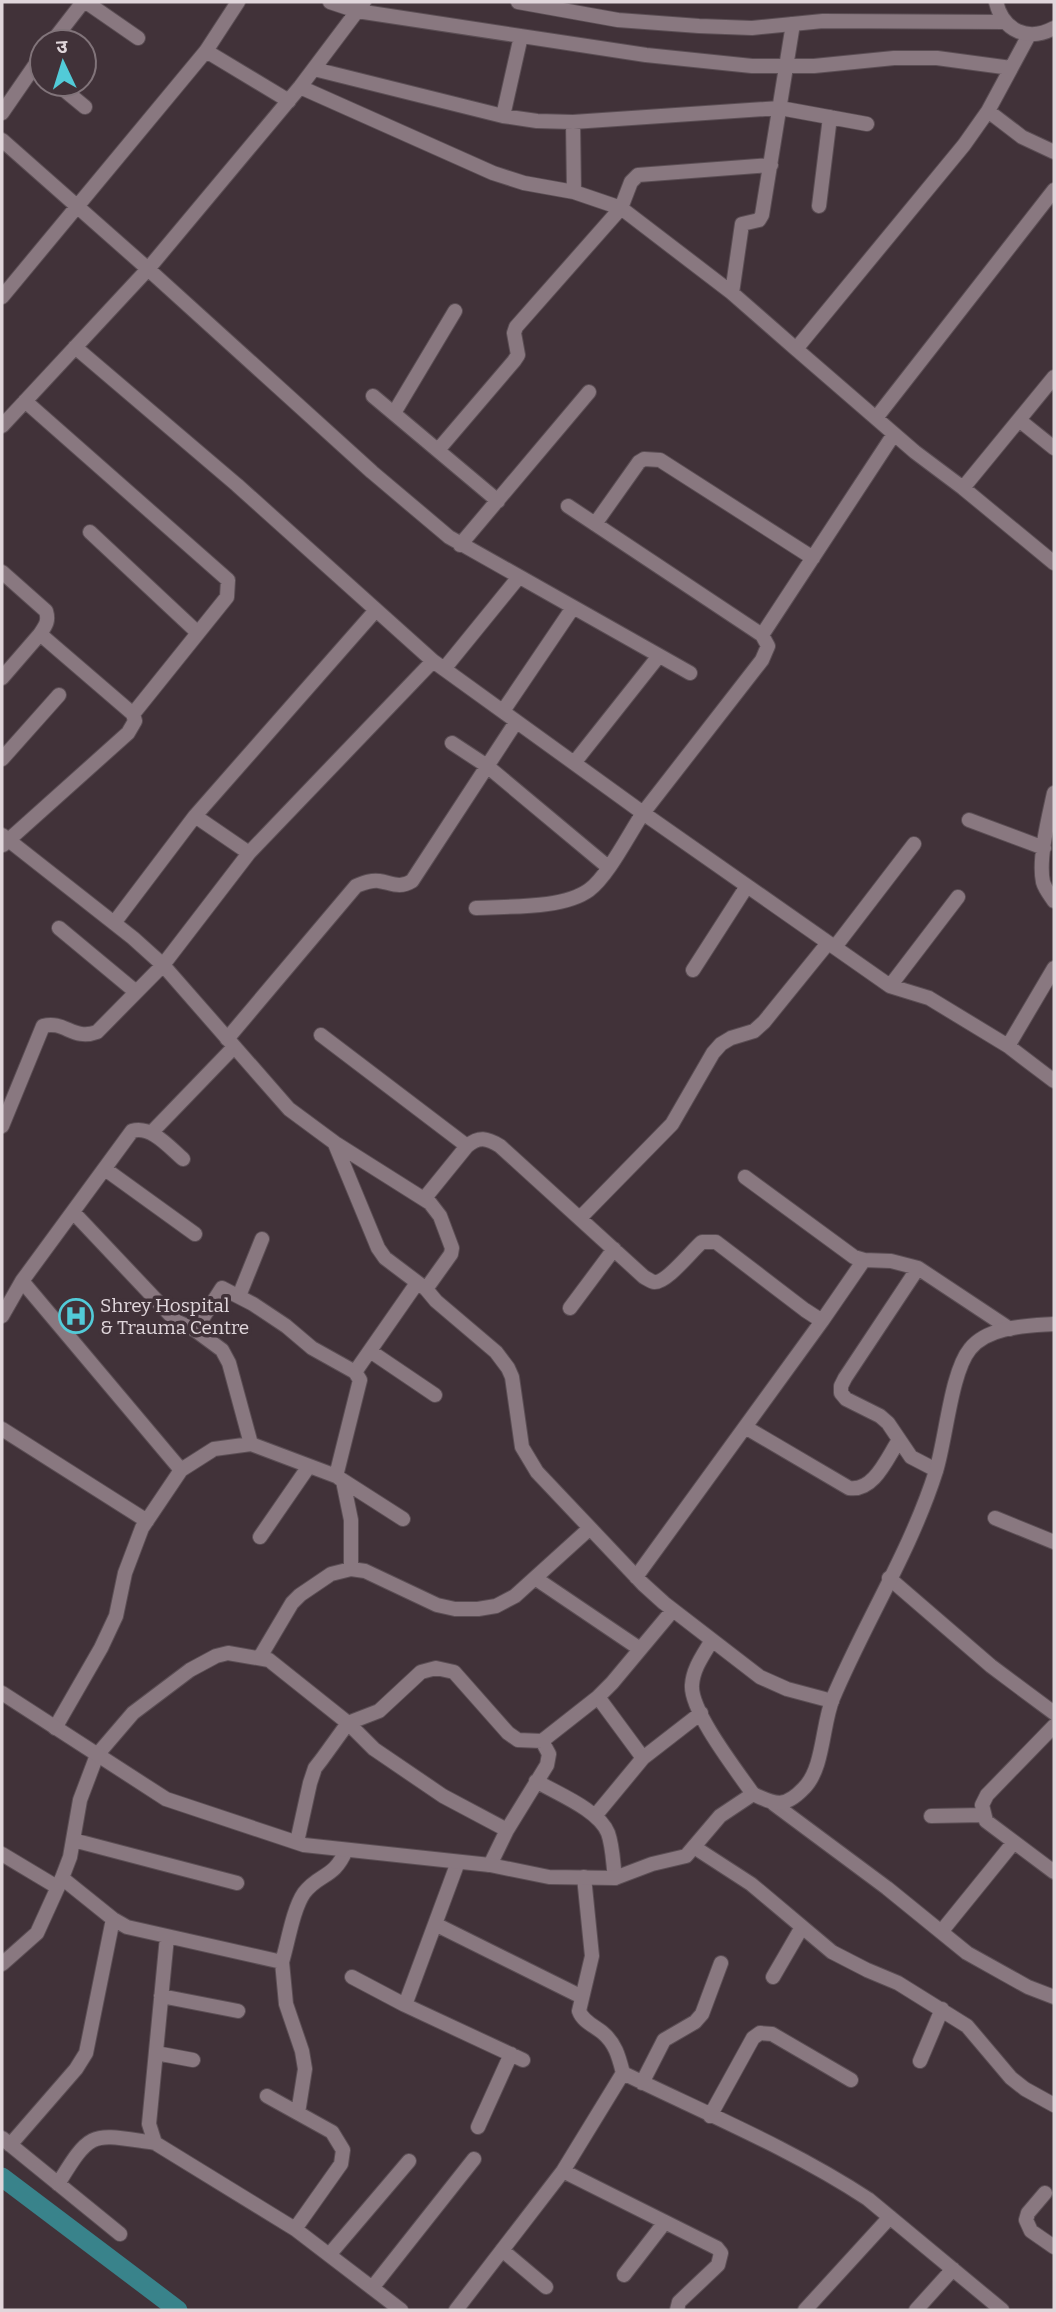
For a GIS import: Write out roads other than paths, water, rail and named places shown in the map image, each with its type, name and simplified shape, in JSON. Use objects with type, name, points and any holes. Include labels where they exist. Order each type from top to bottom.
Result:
[{"type":"street","points":[[63,28],[84,2],[138,38]]},
{"type":"street","points":[[2,297],[205,51],[238,2]]},
{"type":"street","points":[[330,2],[646,55],[752,66],[814,66],[894,58],[937,58],[1011,68]]},
{"type":"street","points":[[518,2],[618,20],[751,28],[823,21],[1004,22]]},
{"type":"street","points":[[996,2],[1004,22],[1011,29],[1045,33]]},
{"type":"street","points":[[2,425],[148,269],[300,88],[361,6]]},
{"type":"street","points":[[732,293],[739,229],[741,224],[759,220],[762,215],[793,24]]},
{"type":"street","points":[[796,349],[964,145],[988,111],[1011,68],[1045,33]]},
{"type":"street","points":[[503,116],[521,36]]},
{"type":"street","points":[[205,51],[289,100]]},
{"type":"street","points":[[314,69],[503,116],[537,121],[573,122],[779,108],[867,124]]},
{"type":"street","points":[[2,113],[28,79]]},
{"type":"street","points":[[300,88],[493,173],[524,183],[575,192],[621,208],[732,293],[894,434],[1054,564]]},
{"type":"street","points":[[74,98],[85,107]]},
{"type":"street","points":[[988,111],[1022,136],[1054,152]]},
{"type":"street","points":[[818,206],[830,117]]},
{"type":"street","points":[[573,122],[575,192]]},
{"type":"street","points":[[2,140],[372,472],[460,545],[690,673]]},
{"type":"street","points":[[438,450],[518,355],[514,333],[516,327],[621,208],[631,182],[638,175],[771,165]]},
{"type":"street","points":[[876,418],[1054,190]]},
{"type":"street","points":[[394,413],[455,311]]},
{"type":"street","points":[[75,348],[237,485],[438,665],[890,986],[929,998],[1008,1046],[1054,1082]]},
{"type":"street","points":[[963,488],[1054,377]]},
{"type":"street","points":[[460,545],[589,392]]},
{"type":"street","points":[[373,396],[498,501]]},
{"type":"street","points":[[25,401],[228,580],[227,597],[134,714],[133,727],[128,733],[4,840],[114,923],[163,965],[289,1109],[335,1143],[430,1203],[440,1216],[452,1248],[449,1259],[422,1286],[355,1372]]},
{"type":"street","points":[[1019,420],[1054,447]]},
{"type":"street","points":[[762,635],[894,434]]},
{"type":"street","points":[[595,524],[639,462],[652,458],[660,460],[813,558]]},
{"type":"street","points":[[477,908],[573,899],[590,890],[643,813],[762,660],[768,646],[762,635],[568,506]]},
{"type":"street","points":[[90,532],[198,633]]},
{"type":"street","points":[[2,572],[46,611],[48,618],[40,634],[2,678]]},
{"type":"street","points":[[2,1126],[43,1026],[57,1025],[78,1035],[97,1032],[163,965],[249,853],[438,665],[517,578]]},
{"type":"street","points":[[503,712],[572,609]]},
{"type":"street","points":[[114,923],[195,816],[376,610]]},
{"type":"street","points":[[40,634],[134,714]]},
{"type":"street","points":[[574,764],[658,657]]},
{"type":"street","points":[[2,759],[59,695]]},
{"type":"street","points":[[151,1133],[231,1043],[356,886],[377,881],[404,886],[412,881],[516,722]]},
{"type":"street","points":[[452,743],[487,766],[608,867]]},
{"type":"street","points":[[1054,793],[1046,828],[1042,873],[1043,884],[1054,901]]},
{"type":"street","points":[[195,816],[249,853]]},
{"type":"street","points":[[969,820],[1044,848]]},
{"type":"street","points":[[580,1218],[672,1124],[721,1044],[754,1031],[831,945],[914,844]]},
{"type":"street","points":[[692,970],[747,886]]},
{"type":"street","points":[[890,986],[958,897]]},
{"type":"street","points":[[59,928],[136,992]]},
{"type":"street","points":[[1008,1046],[1054,968]]},
{"type":"street","points":[[321,1035],[467,1146]]},
{"type":"street","points":[[2,1316],[22,1281],[132,1131],[138,1129],[151,1133],[183,1159]]},
{"type":"street","points":[[424,1199],[467,1146],[475,1139],[484,1138],[499,1146],[644,1277],[653,1282],[668,1275],[702,1242],[716,1242],[822,1321]]},
{"type":"street","points":[[335,1143],[378,1248],[385,1258],[422,1286],[502,1359],[512,1377],[519,1433],[528,1459],[537,1472],[636,1577],[673,1610],[772,1683],[832,1701]]},
{"type":"street","points":[[105,1168],[195,1234]]},
{"type":"street","points":[[745,1177],[854,1257],[891,1261],[918,1268],[1010,1329]]},
{"type":"street","points":[[74,1213],[176,1321],[195,1330],[222,1350],[229,1363],[251,1444]]},
{"type":"street","points":[[239,1296],[262,1239]]},
{"type":"street","points":[[570,1308],[614,1249]]},
{"type":"street","points":[[636,1577],[864,1260]]},
{"type":"street","points":[[918,1268],[841,1386],[841,1393],[846,1399],[880,1416],[888,1423],[911,1457],[936,1471]]},
{"type":"street","points":[[22,1281],[181,1470]]},
{"type":"street","points":[[195,1330],[222,1288],[286,1326],[312,1348],[355,1372],[360,1380],[359,1391],[340,1479],[351,1520],[351,1569]]},
{"type":"street","points":[[774,1804],[789,1801],[806,1786],[816,1770],[832,1701],[908,1541],[936,1471],[960,1366],[969,1349],[983,1336],[1010,1329],[1054,1324]]},
{"type":"street","points":[[370,1351],[435,1395]]},
{"type":"street","points":[[745,1427],[849,1488],[856,1489],[862,1489],[871,1483],[899,1440]]},
{"type":"street","points":[[2,1429],[147,1521]]},
{"type":"street","points":[[55,1728],[102,1648],[116,1616],[125,1573],[147,1521],[181,1470],[214,1449],[251,1444],[340,1479],[403,1519]]},
{"type":"street","points":[[260,1537],[309,1466]]},
{"type":"street","points":[[995,1518],[1054,1542]]},
{"type":"street","points":[[260,1657],[292,1603],[331,1574],[351,1569],[365,1571],[437,1605],[455,1609],[478,1609],[496,1605],[515,1596],[590,1528]]},
{"type":"street","points":[[535,1578],[640,1649]]},
{"type":"street","points":[[889,1578],[991,1666],[1053,1709]]},
{"type":"street","points":[[297,1842],[315,1768],[348,1723],[379,1710],[421,1672],[442,1668],[460,1677],[498,1723],[518,1740],[542,1741],[598,1697],[673,1610]]},
{"type":"street","points":[[712,1640],[695,1669],[691,1689],[712,1737],[753,1794],[774,1804],[887,1888],[967,1953],[1028,1987],[1054,1997]]},
{"type":"street","points":[[2,1964],[37,1933],[60,1883],[70,1857],[80,1800],[97,1755],[134,1713],[190,1670],[216,1656],[228,1653],[269,1660],[348,1723],[374,1749],[443,1796],[507,1830]]},
{"type":"street","points":[[2,1693],[166,1799],[297,1842],[346,1850],[490,1865],[549,1877],[615,1878],[652,1864],[686,1856],[720,1816],[753,1794]]},
{"type":"street","points":[[598,1697],[643,1758]]},
{"type":"street","points":[[595,1816],[643,1758],[701,1713]]},
{"type":"street","points":[[1054,1726],[987,1795],[982,1805],[986,1821],[1054,1872]]},
{"type":"street","points":[[490,1865],[507,1830],[547,1765],[549,1754],[542,1741]]},
{"type":"street","points":[[536,1781],[595,1816],[604,1825],[610,1837],[615,1878]]},
{"type":"street","points":[[931,1816],[983,1815]]},
{"type":"street","points":[[73,1840],[237,1883]]},
{"type":"street","points":[[941,1932],[1014,1842]]},
{"type":"street","points":[[694,1847],[751,1884],[832,1952],[898,1983],[967,2025],[1011,2078],[1054,2105]]},
{"type":"street","points":[[298,2113],[305,2068],[286,2004],[282,1962],[304,1893],[335,1870],[346,1850]]},
{"type":"street","points":[[2,1854],[60,1883],[113,1919],[142,1932],[282,1962]]},
{"type":"street","points":[[405,2006],[458,1862]]},
{"type":"street","points":[[584,1877],[592,1956],[579,2011],[581,2017],[613,2044],[623,2073],[815,2167],[868,2199],[1002,2310]]},
{"type":"street","points":[[113,1919],[86,2053],[76,2069],[6,2141],[120,2234]]},
{"type":"street","points":[[435,1924],[582,1997]]},
{"type":"street","points":[[773,1977],[802,1927]]},
{"type":"street","points":[[155,2143],[149,2124],[167,1937]]},
{"type":"street","points":[[642,2083],[664,2040],[695,2022],[702,2014],[721,1963]]},
{"type":"street","points":[[352,1977],[405,2006],[517,2057],[478,2127]]},
{"type":"street","points":[[161,1996],[239,2011]]},
{"type":"street","points":[[920,2061],[942,2009]]},
{"type":"street","points":[[710,2116],[753,2038],[760,2032],[772,2034],[850,2080]]},
{"type":"street","points":[[156,2053],[193,2060]]},
{"type":"street","points":[[456,2310],[563,2171],[623,2073]]},
{"type":"street","points":[[267,2096],[332,2132],[343,2150],[341,2164],[295,2229]]},
{"type":"street","points":[[58,2183],[79,2150],[89,2141],[112,2137],[155,2143],[295,2229],[401,2310]]},
{"type":"street","points":[[372,2288],[474,2159]]},
{"type":"street","points":[[329,2255],[409,2161]]},
{"type":"street","points":[[563,2171],[717,2248],[721,2253],[718,2265],[678,2302],[677,2310]]},
{"type":"street","points":[[1045,2193],[1028,2213],[1026,2220],[1031,2231],[1054,2247]]},
{"type":"street","points":[[805,2310],[890,2217]]},
{"type":"street","points":[[624,2275],[665,2222]]},
{"type":"street","points":[[502,2250],[546,2287]]},
{"type":"street","points":[[916,2310],[953,2269]]},
{"type":"waterway","points":[[2,2177],[178,2310]]},
{"type":"place","name":"Shrey Hospital & Trauma Centre","points":[[76,1316]]}]
